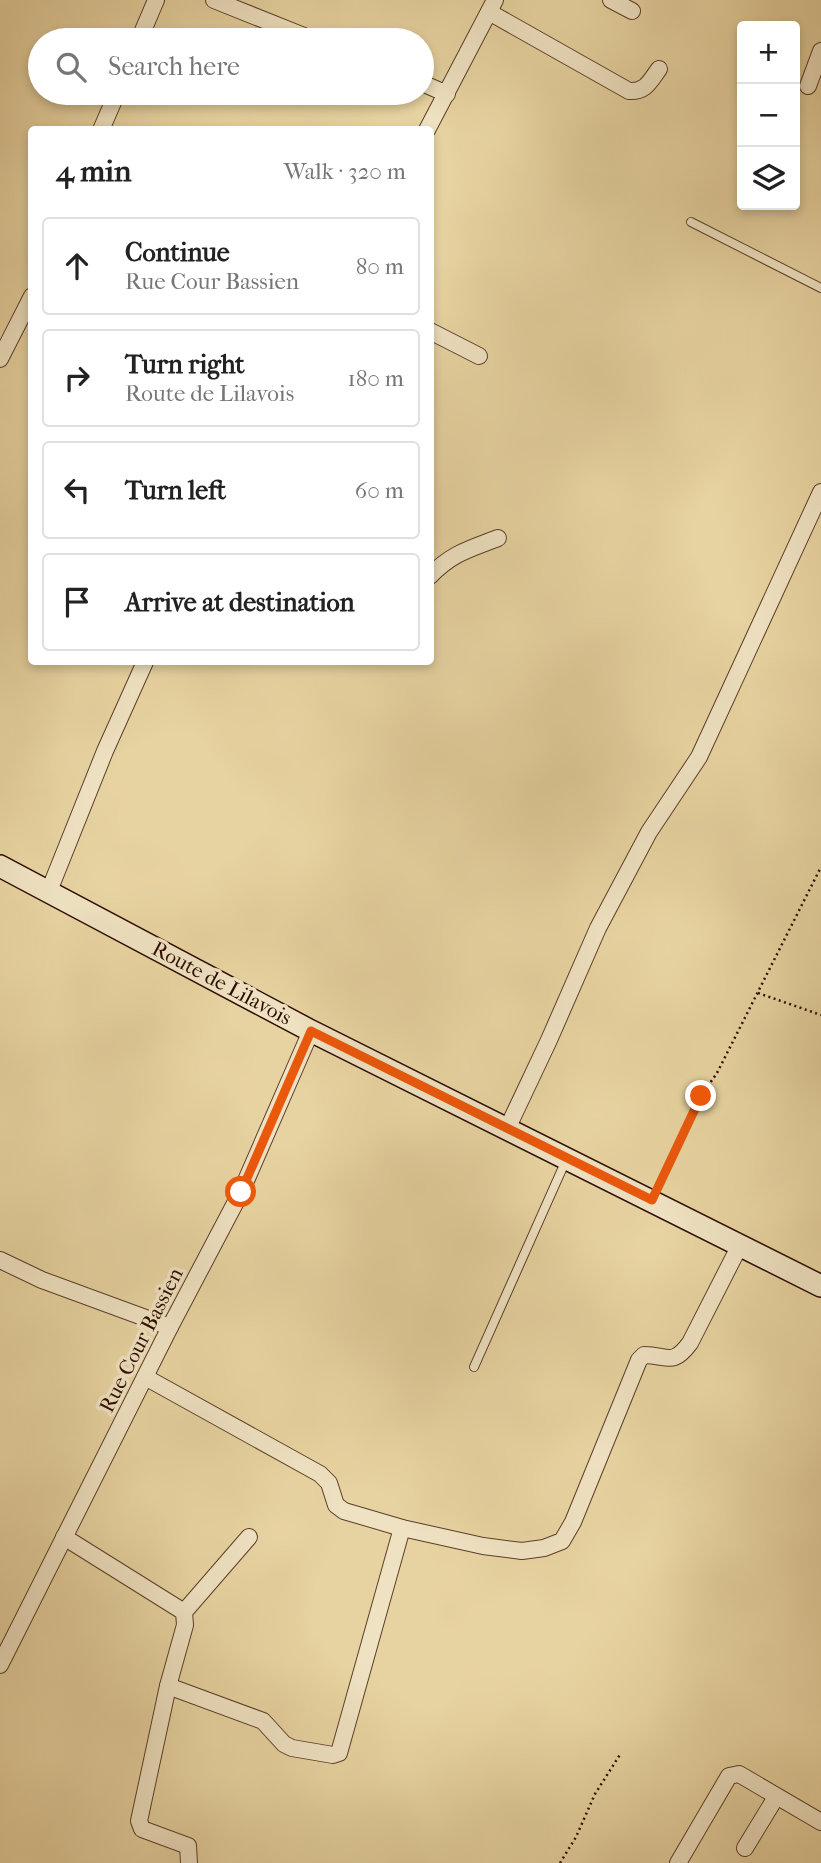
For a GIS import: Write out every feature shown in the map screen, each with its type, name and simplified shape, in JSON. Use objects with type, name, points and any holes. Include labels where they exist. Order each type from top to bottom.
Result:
[{"type":"main road","name":"Route de Lilavois","points":[[0,866],[311,1031],[821,1286]]},
{"type":"street","points":[[144,28],[156,0]]},
{"type":"street","points":[[214,0],[284,28]]},
{"type":"street","points":[[611,0],[632,12]]},
{"type":"street","points":[[430,126],[492,6],[629,91],[645,88],[659,69]]},
{"type":"street","points":[[808,86],[821,51]]},
{"type":"street","points":[[434,88],[447,94]]},
{"type":"street","points":[[103,126],[112,105]]},
{"type":"street","points":[[0,359],[28,304]]},
{"type":"street","points":[[434,333],[479,356]]},
{"type":"street","points":[[507,1129],[550,1040],[598,928],[649,832],[699,757],[821,492]]},
{"type":"street","points":[[434,572],[453,556],[498,538]]},
{"type":"street","points":[[49,891],[105,751],[144,665]]},
{"type":"street","name":"Rue Cour Bassien","points":[[0,1665],[241,1192],[311,1031]]},
{"type":"street","points":[[145,1377],[320,1474],[329,1483],[336,1504],[344,1511],[402,1528],[483,1546],[523,1551],[544,1548],[562,1541],[573,1522],[639,1360],[643,1355],[669,1360],[681,1354],[690,1343],[740,1245]]},
{"type":"street","points":[[0,1259],[42,1280],[170,1327]]},
{"type":"street","points":[[168,1686],[263,1721],[284,1744],[292,1748],[333,1755],[339,1753],[402,1528]]},
{"type":"street","points":[[64,1537],[184,1612]]},
{"type":"street","points":[[189,1863],[188,1846],[142,1829],[139,1821],[168,1686],[185,1625],[184,1612],[249,1537]]},
{"type":"street","points":[[678,1863],[729,1776],[739,1774],[821,1822]]},
{"type":"street","points":[[745,1848],[776,1797]]},
{"type":"lane","points":[[691,222],[821,288]]},
{"type":"lane","points":[[474,1367],[567,1158]]},
{"type":"path","points":[[652,1200],[701,1096],[717,1073],[821,867]]},
{"type":"path","points":[[757,992],[821,1016]]},
{"type":"path","points":[[560,1863],[576,1837],[595,1794],[621,1753]]},
{"type":"route","points":[[241,1192],[311,1031],[652,1200],[701,1096]]}]
